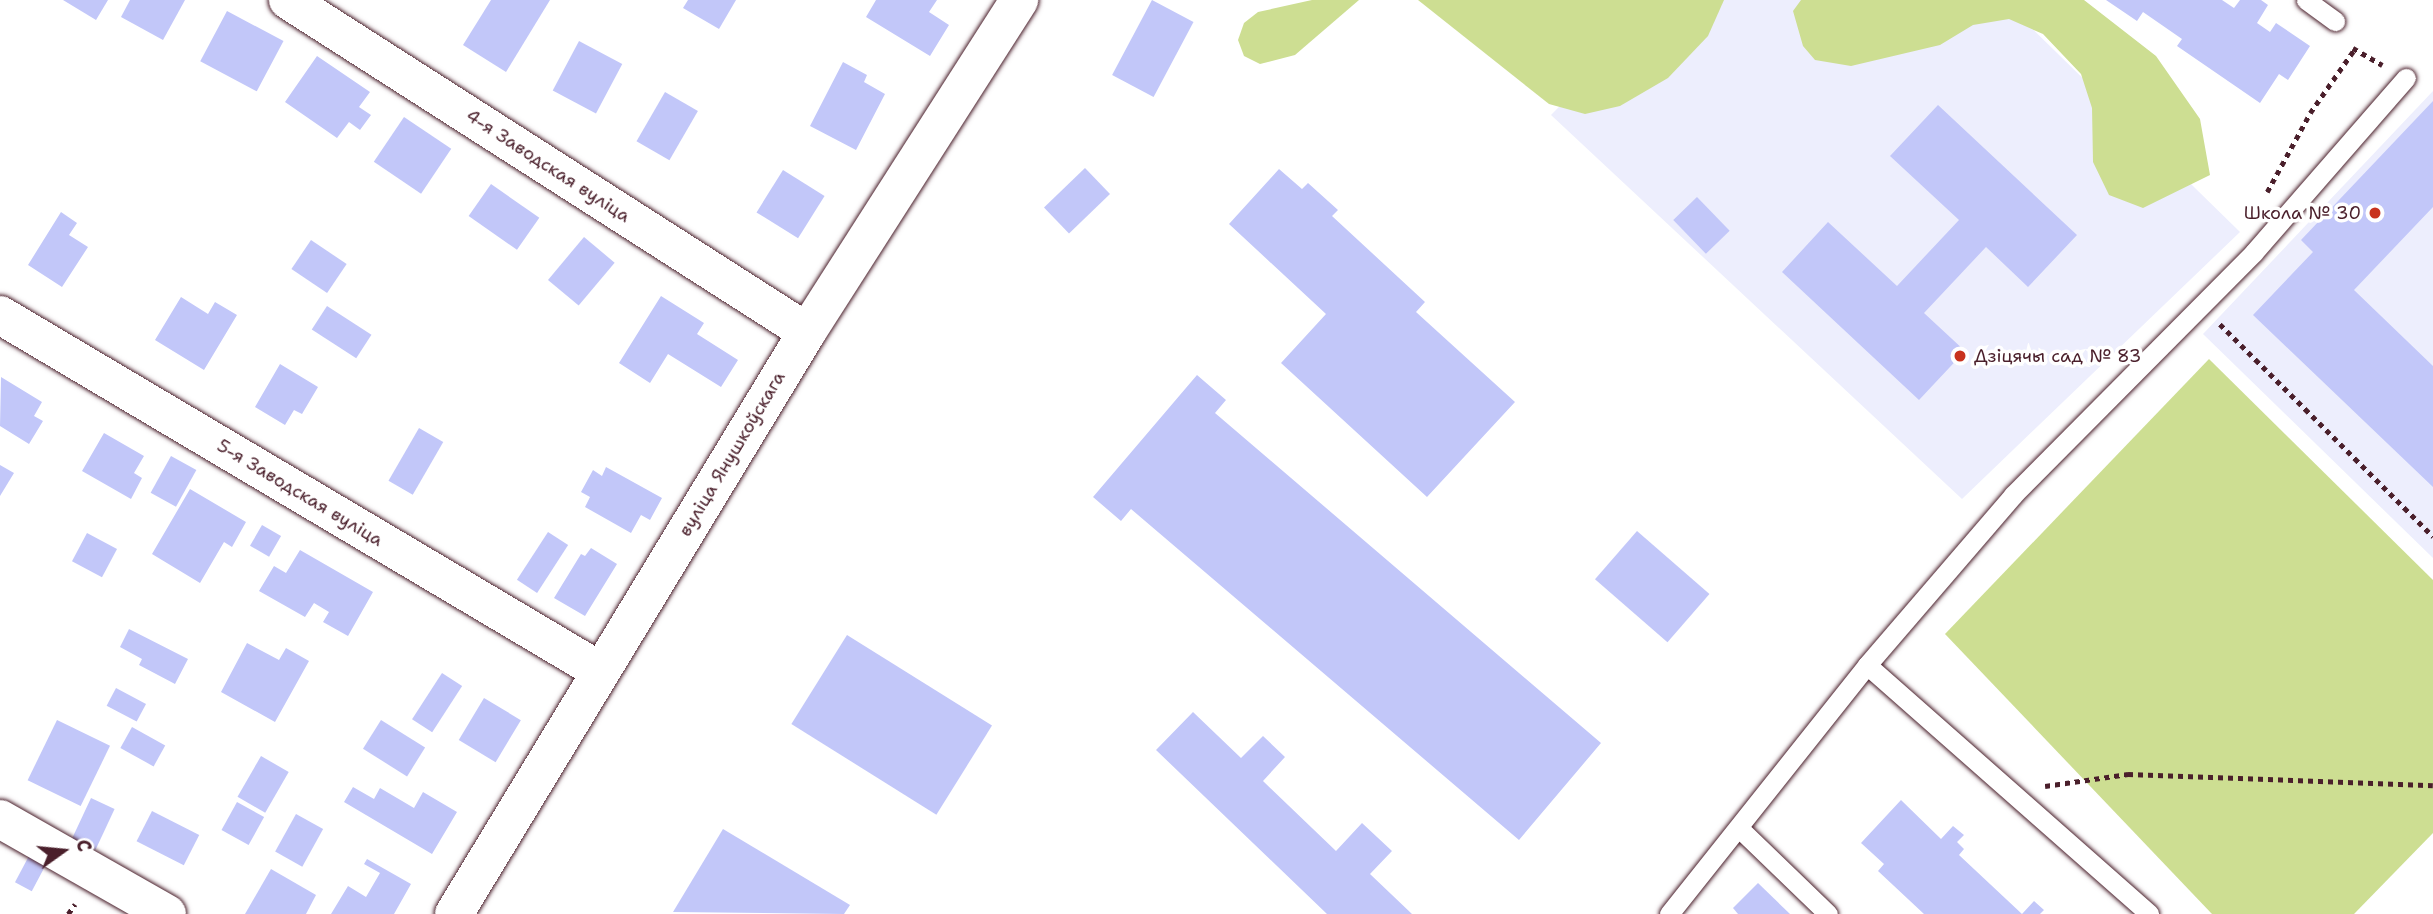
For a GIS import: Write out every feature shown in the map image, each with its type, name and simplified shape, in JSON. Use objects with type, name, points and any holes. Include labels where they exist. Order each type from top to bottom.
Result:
[{"type":"street","name":"4-я Заводская вуліца","points":[[288,0],[807,331]]},
{"type":"street","name":"вуліца Янушкоўскага","points":[[454,914],[807,331],[1019,0]]},
{"type":"street","name":"5-я Заводская вуліца","points":[[0,315],[600,671]]},
{"type":"street","points":[[0,819],[167,914]]},
{"type":"lane","points":[[2306,0],[2336,21]]},
{"type":"lane","points":[[1669,914],[1740,829],[1867,665],[2013,495],[2198,303],[2254,252],[2406,78]]},
{"type":"lane","points":[[1867,665],[2149,914]]},
{"type":"lane","points":[[1740,829],[1828,914]]},
{"type":"path","points":[[2336,21],[2354,50],[2406,78]]},
{"type":"path","points":[[2266,198],[2310,113],[2354,50]]},
{"type":"path","points":[[2198,303],[2433,536]]},
{"type":"path","points":[[2010,791],[2128,774],[2433,785]]},
{"type":"shaded area","name":"Дзіцячы сад № 83","points":[[1664,0],[2003,0],[2240,232],[1962,499],[1551,115]]},
{"type":"shaded area","name":"Школа № 30","points":[[2433,91],[2433,558],[2203,334]]},
{"type":"green space","points":[[1312,0],[1359,0],[1295,55],[1260,64],[1244,56],[1238,40],[1244,23],[1258,12]]},
{"type":"green space","points":[[1418,0],[1724,0],[1708,36],[1668,78],[1620,106],[1585,114],[1549,104]]},
{"type":"green space","points":[[1801,0],[2084,0],[2156,56],[2200,119],[2210,175],[2143,208],[2109,195],[2093,162],[2092,108],[2081,74],[2043,34],[2009,19],[1973,25],[1940,45],[1851,66],[1815,60],[1803,46],[1793,11]]},
{"type":"green space","points":[[2209,359],[2433,580],[2433,833],[2354,914],[2212,914],[1945,634]]},
{"type":"building","points":[[63,0],[108,0],[96,20]]},
{"type":"building","points":[[130,0],[185,0],[163,40],[121,17]]},
{"type":"building","points":[[491,0],[550,0],[506,72],[463,45]]},
{"type":"building","points":[[688,0],[736,0],[719,29],[683,8]]},
{"type":"building","points":[[876,0],[937,0],[929,12],[949,25],[930,56],[866,17]]},
{"type":"building","points":[[1152,0],[1193,22],[1154,97],[1112,75]]},
{"type":"building","points":[[2106,0],[2222,0],[2234,8],[2240,0],[2261,0],[2268,5],[2257,23],[2270,32],[2276,23],[2310,46],[2288,80],[2279,74],[2260,103],[2177,46],[2182,39],[2143,12],[2137,21]]},
{"type":"building","points":[[227,11],[284,41],[257,91],[200,61]]},
{"type":"building","points":[[579,41],[622,64],[596,113],[553,90]]},
{"type":"building","points":[[317,56],[370,92],[359,107],[371,115],[360,130],[349,122],[337,138],[285,102]]},
{"type":"building","points":[[843,62],[867,75],[864,82],[885,94],[856,150],[810,126]]},
{"type":"building","points":[[665,92],[698,111],[669,160],[636,141]]},
{"type":"building","points":[[2433,101],[2433,207],[2354,290],[2433,366],[2433,487],[2253,315],[2313,252],[2301,240]]},
{"type":"building","points":[[1938,105],[2077,235],[2028,287],[1986,247],[1924,313],[1965,351],[1919,400],[1782,272],[1828,222],[1897,286],[1959,220],[1890,156]]},
{"type":"building","points":[[404,117],[451,149],[421,194],[374,162]]},
{"type":"building","points":[[1085,168],[1110,194],[1069,233],[1044,208]]},
{"type":"building","points":[[1279,169],[1302,189],[1308,183],[1338,210],[1332,216],[1425,302],[1416,312],[1515,402],[1427,497],[1281,363],[1326,314],[1229,224]]},
{"type":"building","points":[[783,170],[825,196],[798,238],[757,212]]},
{"type":"building","points":[[491,184],[539,218],[517,250],[469,216]]},
{"type":"building","points":[[1697,197],[1730,231],[1706,254],[1673,220]]},
{"type":"building","points":[[61,212],[77,223],[69,235],[88,247],[62,287],[28,265]]},
{"type":"building","points":[[584,237],[615,263],[579,306],[548,280]]},
{"type":"building","points":[[311,240],[347,264],[327,293],[291,269]]},
{"type":"building","points":[[661,296],[704,323],[697,334],[738,360],[721,387],[668,354],[650,383],[619,363]]},
{"type":"building","points":[[181,297],[208,314],[215,302],[237,315],[204,370],[155,340]]},
{"type":"building","points":[[327,306],[371,335],[356,358],[312,329]]},
{"type":"building","points":[[280,364],[318,387],[302,414],[294,410],[285,425],[255,407]]},
{"type":"building","points":[[1197,375],[1226,400],[1215,413],[1601,743],[1519,840],[1131,509],[1121,521],[1093,497]]},
{"type":"building","points":[[1,377],[42,402],[34,416],[43,421],[29,444],[0,426]]},
{"type":"building","points":[[419,428],[443,442],[413,495],[388,481]]},
{"type":"building","points":[[104,433],[144,456],[134,473],[142,478],[131,499],[82,471]]},
{"type":"building","points":[[171,456],[196,470],[176,507],[151,493]]},
{"type":"building","points":[[0,465],[14,473],[0,496]]},
{"type":"building","points":[[606,467],[662,498],[650,520],[641,515],[631,533],[585,507],[590,497],[581,492],[593,470],[602,476]]},
{"type":"building","points":[[190,489],[246,522],[232,547],[224,542],[200,583],[152,554]]},
{"type":"building","points":[[262,525],[281,536],[269,557],[250,546]]},
{"type":"building","points":[[1637,531],[1709,594],[1667,642],[1595,579]]},
{"type":"building","points":[[548,532],[568,545],[537,593],[517,580]]},
{"type":"building","points":[[87,533],[117,549],[102,577],[72,561]]},
{"type":"building","points":[[591,548],[617,564],[585,616],[554,598],[581,554],[585,556]]},
{"type":"building","points":[[300,550],[373,592],[348,636],[323,622],[329,612],[314,603],[305,617],[259,591],[274,566],[286,573]]},
{"type":"building","points":[[129,629],[188,659],[175,684],[139,665],[142,659],[120,647]]},
{"type":"building","points":[[847,635],[992,726],[936,815],[791,724]]},
{"type":"building","points":[[247,643],[279,660],[286,648],[309,661],[275,722],[221,692]]},
{"type":"building","points":[[442,673],[462,686],[432,732],[412,719]]},
{"type":"building","points":[[116,688],[146,704],[137,722],[107,706]]},
{"type":"building","points":[[484,698],[521,720],[496,762],[459,740]]},
{"type":"building","points":[[1193,712],[1241,758],[1263,736],[1285,757],[1263,781],[1336,851],[1362,823],[1392,851],[1370,874],[1412,914],[1327,914],[1156,750]]},
{"type":"building","points":[[57,720],[110,746],[81,806],[28,780]]},
{"type":"building","points":[[381,720],[425,748],[407,776],[363,749]]},
{"type":"building","points":[[132,727],[165,745],[154,766],[120,748]]},
{"type":"building","points":[[261,756],[289,772],[265,813],[238,797]]},
{"type":"building","points":[[353,787],[374,799],[380,788],[414,808],[423,792],[457,812],[432,854],[344,802]]},
{"type":"building","points":[[91,798],[115,809],[96,850],[72,839]]},
{"type":"building","points":[[1901,800],[1941,839],[1953,826],[1964,835],[1957,842],[1964,849],[1959,855],[2022,914],[1924,914],[1878,871],[1884,864],[1861,843]]},
{"type":"building","points":[[237,802],[264,817],[249,845],[221,830]]},
{"type":"building","points":[[152,811],[199,835],[184,865],[137,841]]},
{"type":"building","points":[[296,814],[323,829],[302,867],[275,852]]},
{"type":"building","points":[[723,829],[850,905],[844,914],[673,912]]},
{"type":"building","points":[[30,854],[47,863],[32,891],[15,882]]},
{"type":"building","points":[[367,859],[411,884],[394,914],[331,914],[348,886],[366,897],[380,873],[364,864]]},
{"type":"building","points":[[271,869],[316,895],[306,914],[245,914]]},
{"type":"building","points":[[1758,883],[1790,914],[1738,914],[1733,908]]},
{"type":"building","points":[[2034,901],[2044,910],[2040,914],[2022,914]]},
{"type":"place","name":"Школа № 30","points":[[2375,213]]},
{"type":"place","name":"Дзіцячы сад № 83","points":[[1960,356]]}]
